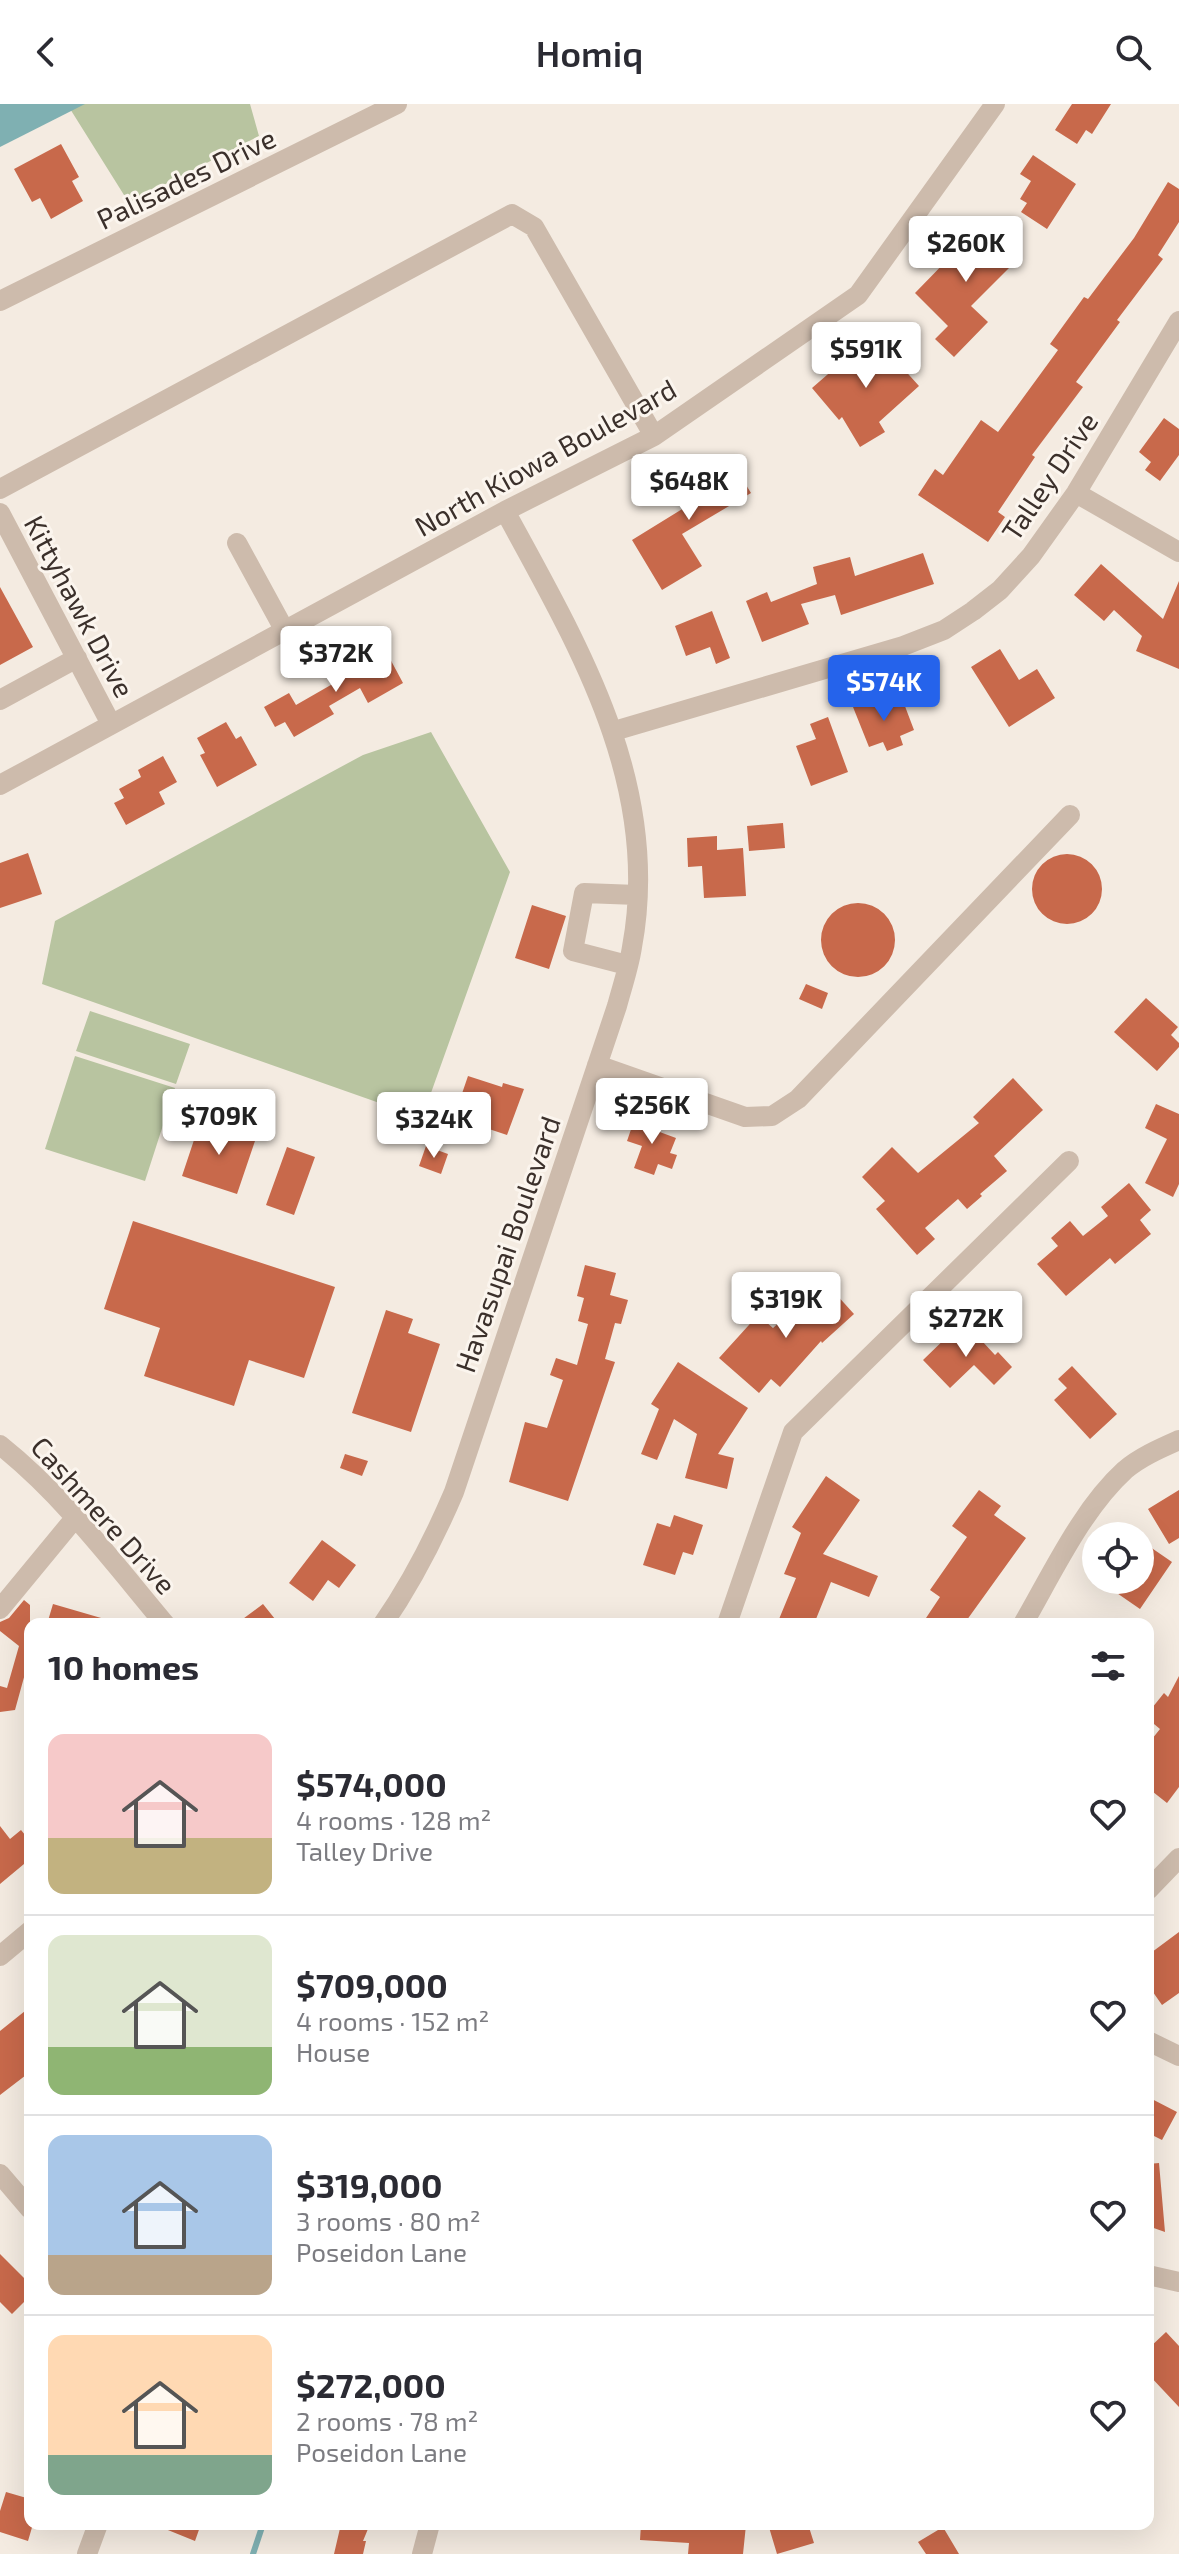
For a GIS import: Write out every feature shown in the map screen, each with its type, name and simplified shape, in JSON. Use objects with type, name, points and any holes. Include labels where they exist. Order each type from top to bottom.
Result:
[{"type":"street","name":"Palisades Drive","points":[[0,301],[397,104]]},
{"type":"street","name":"North Kiowa Boulevard","points":[[0,785],[505,511],[654,436],[858,295],[995,104]]},
{"type":"street","points":[[0,489],[512,214],[534,227],[654,436]]},
{"type":"street","name":"Talley Drive","points":[[614,731],[903,646],[944,630],[1000,590],[1040,545],[1076,493],[1179,321]]},
{"type":"street","points":[[1076,493],[1179,552]]},
{"type":"street","name":"Havasupai Boulevard","points":[[387,1618],[428,1551],[454,1492],[597,1065],[632,947],[638,850],[633,805],[614,731],[557,608],[505,511]]},
{"type":"street","name":"Kittyhawk Drive","points":[[0,513],[6,541],[77,658],[111,724]]},
{"type":"street","points":[[237,543],[285,631]]},
{"type":"street","points":[[0,700],[77,658]]},
{"type":"street","points":[[597,1065],[745,1117],[772,1116],[798,1099],[1070,815]]},
{"type":"street","points":[[627,965],[573,951],[584,893],[637,895]]},
{"type":"street","points":[[729,1618],[793,1432],[1069,1161]]},
{"type":"street","points":[[1027,1618],[1101,1497],[1126,1469],[1179,1440]]},
{"type":"street","name":"Cashmere Drive","points":[[0,1445],[30,1468],[160,1618]]},
{"type":"street","points":[[0,1609],[75,1518]]},
{"type":"street","points":[[1154,1884],[1179,1858]]},
{"type":"street","points":[[0,1956],[24,1936]]},
{"type":"street","points":[[1154,2044],[1179,2056]]},
{"type":"street","points":[[0,2174],[24,2202]]},
{"type":"street","points":[[1154,2276],[1179,2282]]},
{"type":"street","points":[[87,2554],[96,2530]]},
{"type":"street","points":[[422,2554],[428,2530]]},
{"type":"green space","points":[[67,104],[250,104],[259,136],[129,203]]},
{"type":"green space","points":[[431,732],[510,872],[422,1118],[42,984],[55,921],[363,755]]},
{"type":"green space","points":[[90,1011],[190,1044],[176,1084],[76,1051]]},
{"type":"green space","points":[[75,1056],[175,1088],[145,1181],[45,1149]]},
{"type":"water","points":[[0,104],[85,104],[0,147]]},
{"type":"building","points":[[1072,104],[1111,104],[1092,134],[1086,130],[1077,144],[1055,130]]},
{"type":"building","points":[[61,144],[79,177],[72,181],[83,201],[51,219],[40,198],[32,202],[14,169]]},
{"type":"building","points":[[1033,155],[1076,184],[1047,229],[1021,212],[1027,203],[1020,199],[1031,181],[1020,174]]},
{"type":"building","points":[[1168,182],[1179,189],[1179,222],[1158,255],[1163,259],[1076,382],[1083,387],[1032,455],[1035,457],[998,512],[1005,517],[988,542],[918,495],[935,469],[943,475],[981,420],[998,432],[1058,350],[1050,344],[1084,297],[1088,299],[1134,238]]},
{"type":"building","points":[[980,219],[1019,258],[971,306],[988,322],[954,357],[935,339],[948,326],[915,293],[952,255],[948,251]]},
{"type":"building","points":[[873,335],[919,386],[879,422],[885,432],[860,447],[842,417],[839,420],[812,388]]},
{"type":"building","points":[[1164,418],[1179,429],[1179,455],[1160,481],[1145,470],[1151,462],[1139,452]]},
{"type":"building","points":[[704,462],[711,475],[732,462],[751,493],[682,534],[702,566],[662,590],[632,540],[692,503],[677,478]]},
{"type":"building","points":[[923,553],[934,584],[841,615],[835,595],[801,604],[809,624],[762,642],[746,601],[767,592],[771,602],[817,584],[813,567],[850,557],[855,576]]},
{"type":"building","points":[[1101,564],[1163,619],[1179,581],[1179,669],[1136,651],[1142,636],[1114,610],[1104,621],[1074,595]]},
{"type":"building","points":[[0,587],[33,647],[0,665]]},
{"type":"building","points":[[712,611],[730,658],[716,664],[710,647],[686,656],[675,626]]},
{"type":"building","points":[[1000,649],[1019,680],[1037,669],[1055,698],[1009,727],[971,667]]},
{"type":"building","points":[[359,655],[366,667],[388,655],[403,683],[368,703],[360,688],[329,706],[334,714],[294,737],[285,722],[275,727],[264,707],[289,693],[296,705],[343,678],[337,667]]},
{"type":"building","points":[[876,698],[881,710],[903,701],[914,730],[900,736],[903,745],[887,751],[883,742],[869,747],[853,707]]},
{"type":"building","points":[[828,717],[848,772],[811,786],[796,746],[816,739],[810,724]]},
{"type":"building","points":[[226,722],[236,739],[241,736],[257,765],[217,787],[200,755],[205,753],[197,738]]},
{"type":"building","points":[[163,756],[177,782],[159,792],[165,804],[126,825],[114,803],[124,798],[119,789],[141,777],[138,770]]},
{"type":"building","points":[[783,823],[785,848],[749,851],[747,826]]},
{"type":"building","points":[[717,836],[717,850],[743,848],[746,896],[704,898],[702,866],[688,867],[687,838]]},
{"type":"building","points":[[28,853],[42,894],[0,908],[0,863]]},
{"type":"building","points":[[1067,854],[1092,864],[1102,889],[1092,914],[1067,924],[1042,914],[1032,889],[1042,864]]},
{"type":"building","points":[[858,903],[872,906],[884,914],[892,926],[895,940],[892,954],[884,966],[872,974],[858,977],[844,974],[832,966],[824,954],[821,940],[824,926],[832,914],[844,906]]},
{"type":"building","points":[[532,905],[566,916],[549,969],[515,958]]},
{"type":"building","points":[[806,984],[828,993],[822,1009],[799,999]]},
{"type":"building","points":[[1146,998],[1178,1027],[1171,1035],[1179,1047],[1157,1071],[1114,1032]]},
{"type":"building","points":[[468,1076],[502,1087],[503,1083],[524,1089],[507,1135],[489,1129],[490,1125],[455,1114]]},
{"type":"building","points":[[1013,1078],[1043,1110],[994,1156],[1007,1171],[967,1209],[958,1199],[925,1228],[935,1239],[917,1255],[876,1209],[885,1201],[862,1177],[892,1147],[918,1173],[979,1123],[973,1117]]},
{"type":"building","points":[[1156,1104],[1179,1114],[1179,1184],[1173,1197],[1145,1183],[1167,1139],[1145,1128]]},
{"type":"building","points":[[636,1115],[660,1124],[657,1131],[676,1138],[670,1153],[677,1155],[672,1169],[658,1164],[654,1175],[634,1168],[642,1146],[627,1141]]},
{"type":"building","points":[[201,1119],[256,1138],[237,1194],[182,1176]]},
{"type":"building","points":[[426,1146],[448,1154],[441,1174],[419,1166]]},
{"type":"building","points":[[287,1147],[315,1157],[294,1215],[266,1205]]},
{"type":"building","points":[[1129,1183],[1151,1210],[1140,1220],[1151,1234],[1115,1264],[1110,1258],[1066,1296],[1037,1264],[1058,1246],[1051,1238],[1070,1221],[1083,1236],[1108,1216],[1101,1207]]},
{"type":"building","points":[[133,1221],[335,1287],[304,1378],[249,1360],[234,1406],[144,1376],[160,1328],[104,1309]]},
{"type":"building","points":[[585,1265],[616,1273],[610,1295],[628,1300],[621,1324],[615,1323],[605,1359],[615,1362],[568,1501],[509,1482],[525,1422],[547,1428],[563,1380],[550,1375],[556,1358],[577,1365],[588,1324],[578,1321],[584,1298],[577,1296]]},
{"type":"building","points":[[825,1282],[854,1314],[821,1341],[780,1387],[771,1379],[759,1393],[719,1358],[758,1315],[773,1328]]},
{"type":"building","points":[[386,1310],[413,1319],[408,1333],[440,1344],[411,1432],[352,1413]]},
{"type":"building","points":[[969,1327],[995,1355],[998,1352],[1012,1367],[994,1385],[974,1365],[950,1388],[923,1360],[953,1331],[959,1337]]},
{"type":"building","points":[[678,1362],[748,1408],[718,1454],[734,1458],[727,1489],[685,1478],[697,1434],[674,1419],[657,1460],[641,1454],[659,1409],[651,1404]]},
{"type":"building","points":[[1072,1366],[1117,1414],[1090,1439],[1054,1400],[1067,1388],[1058,1379]]},
{"type":"building","points":[[345,1454],[368,1461],[362,1476],[340,1468]]},
{"type":"building","points":[[826,1476],[860,1500],[823,1554],[878,1576],[869,1597],[831,1582],[816,1618],[779,1618],[796,1578],[784,1574],[801,1533],[792,1527]]},
{"type":"building","points":[[979,1490],[1001,1506],[994,1515],[1026,1538],[968,1618],[926,1618],[940,1597],[930,1590],[967,1537],[952,1526]]},
{"type":"building","points":[[1179,1490],[1179,1538],[1169,1544],[1148,1509]]},
{"type":"building","points":[[674,1515],[703,1525],[693,1555],[683,1552],[675,1575],[643,1565],[657,1523],[670,1527]]},
{"type":"building","points":[[322,1540],[356,1565],[339,1588],[328,1580],[313,1601],[289,1583]]},
{"type":"building","points":[[1154,1550],[1172,1562],[1154,1588]]},
{"type":"building","points":[[1118,1594],[1150,1594],[1140,1609]]},
{"type":"building","points":[[24,1600],[30,1605],[30,1618],[24,1618],[24,1677],[15,1710],[0,1712],[0,1686],[7,1688],[19,1646],[0,1631],[0,1622],[9,1618]]},
{"type":"building","points":[[53,1604],[101,1618],[49,1618]]},
{"type":"building","points":[[263,1604],[274,1618],[244,1618]]},
{"type":"building","points":[[1179,1676],[1179,1787],[1167,1803],[1154,1793],[1154,1736],[1160,1729],[1154,1724],[1154,1706],[1164,1693],[1168,1697]]},
{"type":"building","points":[[0,1826],[10,1839],[21,1830],[24,1834],[24,1864],[0,1884]]},
{"type":"building","points":[[1179,1932],[1179,1993],[1162,2005],[1154,1994],[1154,1951]]},
{"type":"building","points":[[24,2012],[24,2077],[0,2095],[0,2031]]},
{"type":"building","points":[[1154,2100],[1177,2112],[1162,2140],[1154,2136]]},
{"type":"building","points":[[1154,2163],[1159,2163],[1165,2232],[1154,2228]]},
{"type":"building","points":[[0,2254],[24,2278],[24,2302],[12,2314],[0,2302]]},
{"type":"building","points":[[1166,2332],[1179,2346],[1179,2407],[1154,2380],[1154,2343]]},
{"type":"building","points":[[6,2492],[24,2497],[24,2530],[31,2530],[28,2541],[0,2532],[0,2511]]},
{"type":"building","points":[[168,2530],[199,2530],[195,2541]]},
{"type":"building","points":[[340,2530],[368,2530],[363,2541],[366,2541],[363,2554],[334,2554]]},
{"type":"building","points":[[641,2530],[745,2530],[743,2554],[688,2554],[689,2543],[640,2540]]},
{"type":"building","points":[[770,2530],[810,2530],[814,2543],[777,2554]]},
{"type":"building","points":[[938,2530],[945,2530],[959,2554],[926,2554],[918,2542]]},
{"type":"waterway","points":[[253,2554],[261,2530]]}]
